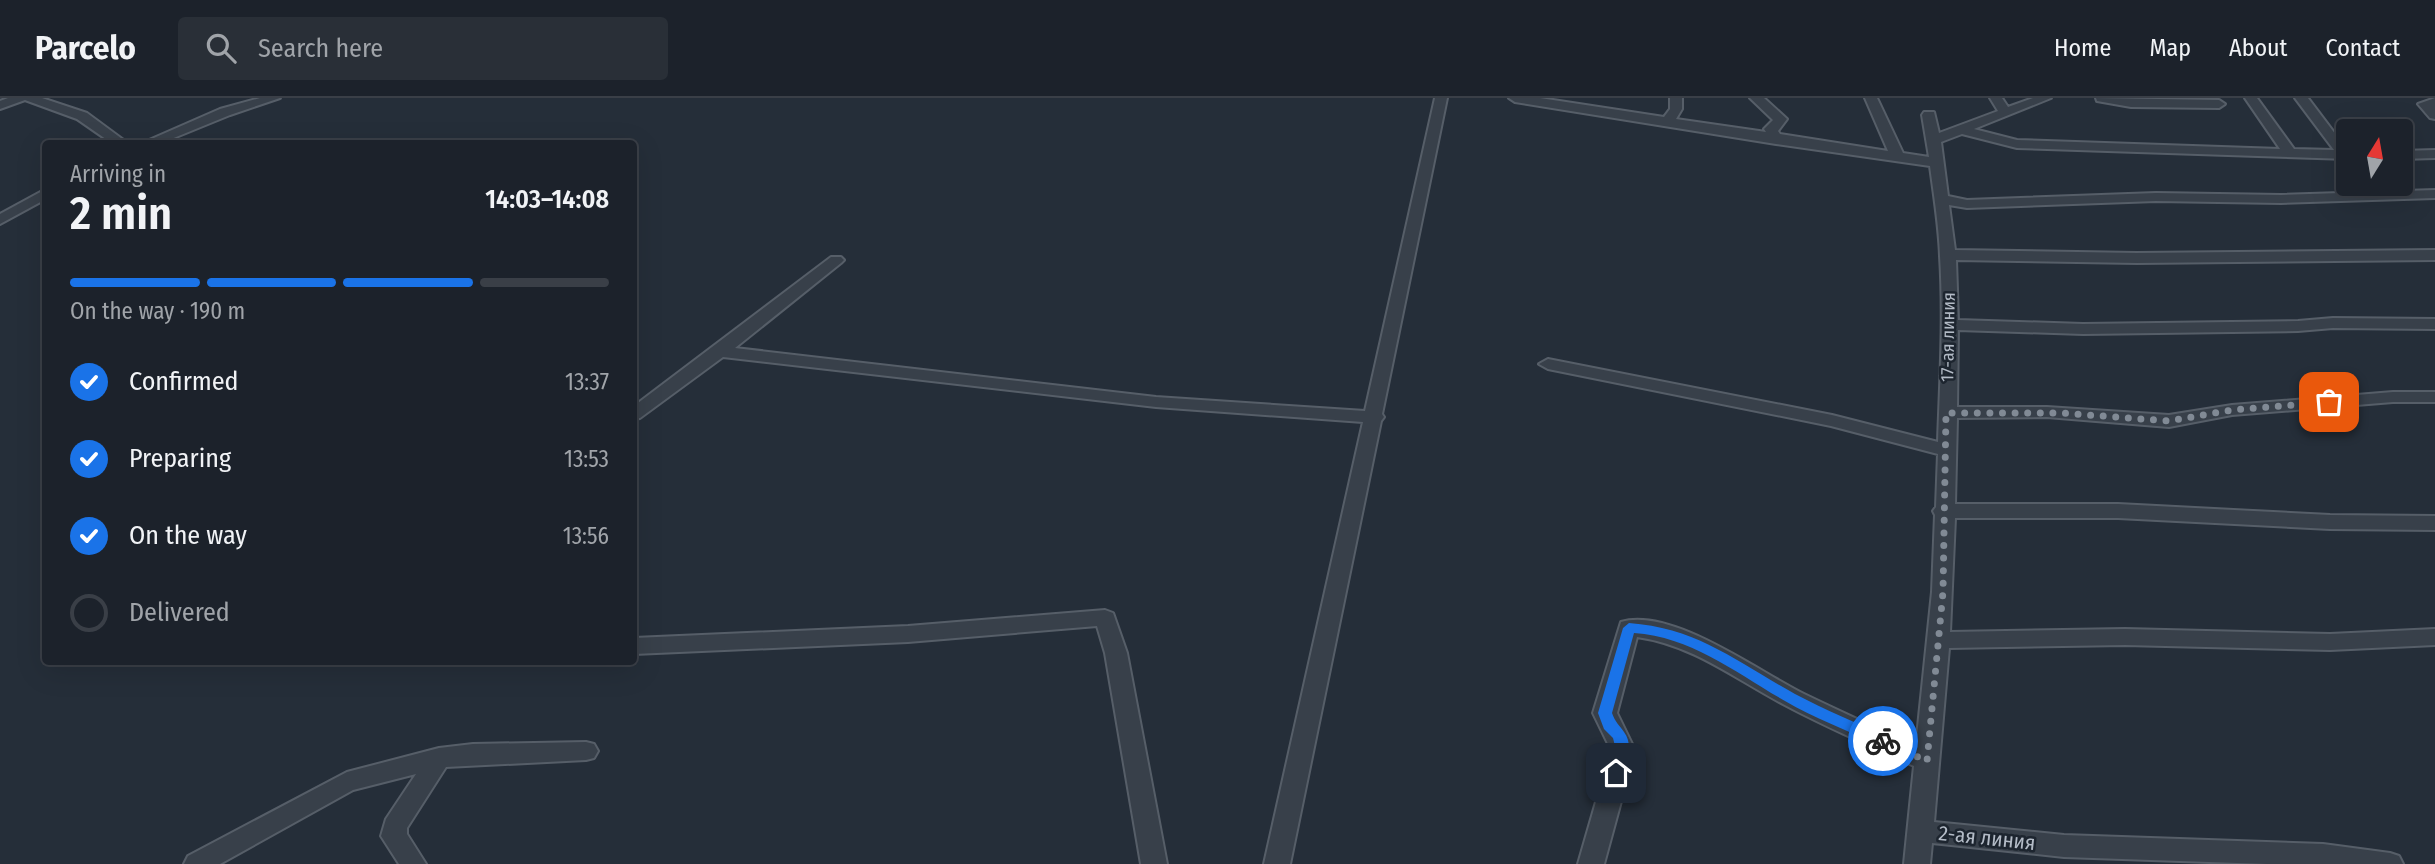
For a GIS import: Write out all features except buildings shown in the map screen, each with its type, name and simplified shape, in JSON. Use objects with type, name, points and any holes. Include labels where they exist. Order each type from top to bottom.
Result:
[{"type":"street","points":[[0,105],[20,98]]},
{"type":"street","points":[[30,98],[82,116],[117,140]]},
{"type":"street","points":[[156,140],[215,116],[274,98]]},
{"type":"street","points":[[1277,864],[1441,98]]},
{"type":"street","points":[[1515,98],[1776,140],[1934,162]]},
{"type":"street","points":[[1666,123],[1675,113],[1675,98]]},
{"type":"street","points":[[1756,98],[1780,119],[1771,129],[1776,140]]},
{"type":"street","points":[[1871,98],[1898,157]]},
{"type":"street","points":[[1996,98],[2006,114]]},
{"type":"street","points":[[1934,140],[2045,98]]},
{"type":"street","points":[[2102,98],[2131,103],[2220,104]]},
{"type":"street","points":[[2251,98],[2290,153]]},
{"type":"street","points":[[2301,98],[2336,142]]},
{"type":"street","points":[[2435,102],[2424,104],[2435,115]]},
{"type":"street","name":"17-ая линия","points":[[1917,864],[1943,592],[1943,511],[1950,325],[1943,199],[1934,162],[1934,140],[1929,115]]},
{"type":"street","points":[[1961,130],[2017,144],[2336,155]]},
{"type":"street","points":[[2413,155],[2435,155]]},
{"type":"street","points":[[1943,199],[1968,204],[2156,197],[2281,199],[2435,194]]},
{"type":"street","points":[[0,220],[42,195]]},
{"type":"street","points":[[1948,255],[2137,258],[2435,255]]},
{"type":"street","points":[[637,412],[836,260]]},
{"type":"street","points":[[1950,325],[2083,329],[2322,316],[2435,324]]},
{"type":"street","points":[[720,351],[1157,402],[1374,416]]},
{"type":"street","points":[[1548,364],[1854,425],[1946,450]]},
{"type":"street","points":[[1946,413],[2057,413],[2169,421],[2232,410],[2407,396],[2435,397]]},
{"type":"street","points":[[1943,511],[2118,511],[2330,522],[2435,523]]},
{"type":"street","points":[[637,646],[880,635],[1105,618],[1116,653],[1154,864]]},
{"type":"street","points":[[1591,864],[1623,750],[1620,736],[1609,725],[1605,713],[1629,628],[1656,630],[1704,646],[1792,699],[1927,761]]},
{"type":"street","points":[[1938,640],[2124,637],[2330,642],[2435,636]]},
{"type":"street","points":[[197,864],[347,782],[439,758],[472,754],[586,751]]},
{"type":"street","points":[[413,864],[394,836],[396,826],[439,758]]},
{"type":"street","name":"2-ая линия","points":[[1920,831],[2064,846],[2390,864]]},
{"type":"way so far","points":[[1883,741],[1927,761],[1943,592],[1946,413],[2062,413],[2169,421],[2232,410],[2329,402]]},
{"type":"route","points":[[1616,773],[1623,750],[1620,736],[1609,725],[1605,713],[1629,628],[1656,630],[1704,646],[1792,699],[1883,741]]}]
